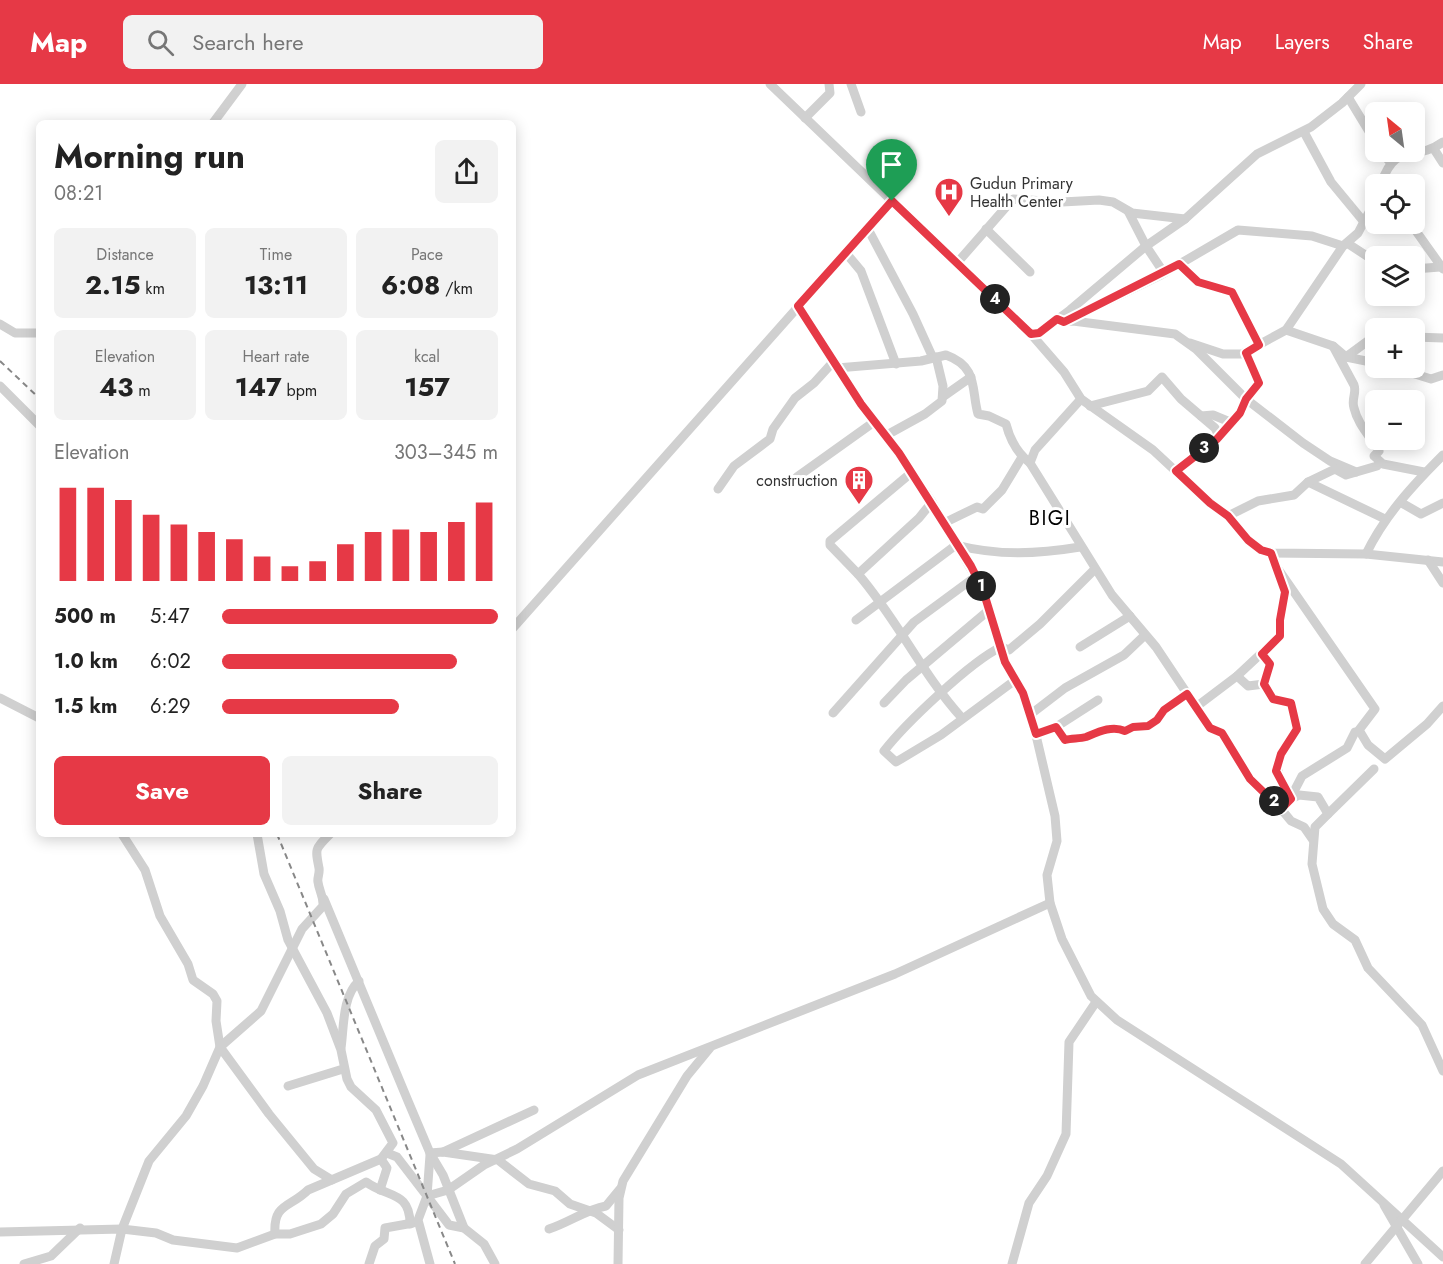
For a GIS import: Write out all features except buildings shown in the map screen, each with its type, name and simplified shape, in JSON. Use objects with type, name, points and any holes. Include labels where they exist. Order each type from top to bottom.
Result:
[{"type":"street","points":[[215,120],[242,84]]},
{"type":"street","points":[[770,84],[1031,334],[1064,372],[1081,399],[1122,427],[1176,471],[1210,503],[1228,516],[1248,540],[1261,550],[1271,553],[1366,554],[1443,562]]},
{"type":"street","points":[[806,117],[826,99],[830,93],[829,84]]},
{"type":"street","points":[[851,84],[861,112]]},
{"type":"street","points":[[1061,320],[1146,246],[1185,219],[1257,154],[1304,132],[1361,84]]},
{"type":"street","points":[[1348,97],[1365,125]]},
{"type":"street","points":[[1185,341],[1223,354],[1246,353],[1286,330],[1345,244],[1358,233],[1364,222],[1331,182],[1304,132]]},
{"type":"street","points":[[1425,151],[1434,149],[1443,142]]},
{"type":"street","points":[[1434,149],[1443,163]]},
{"type":"street","points":[[1385,174],[1390,162]]},
{"type":"street","points":[[957,263],[1013,199],[1062,202],[1099,200],[1113,202],[1128,211],[1156,218],[1185,219]]},
{"type":"street","points":[[516,625],[892,201]]},
{"type":"street","points":[[1128,211],[1146,246],[1164,273]]},
{"type":"street","points":[[868,229],[914,314],[934,357],[944,396]]},
{"type":"street","points":[[986,229],[1030,272]]},
{"type":"street","points":[[1031,334],[1039,333],[1061,320],[1164,273],[1238,230],[1312,236],[1345,244],[1365,256]]},
{"type":"street","points":[[1418,234],[1441,268]]},
{"type":"street","points":[[846,253],[861,271],[896,364]]},
{"type":"street","points":[[1179,264],[1198,282],[1232,292],[1259,345]]},
{"type":"street","points":[[1425,269],[1441,268]]},
{"type":"street","points":[[798,306],[835,365],[932,502],[983,590],[1001,648],[1014,681],[1023,693],[1031,714],[1058,831],[1047,875],[1050,903],[1062,939],[1096,1002],[1117,1020],[1318,1147],[1341,1164],[1381,1201],[1400,1224],[1443,1257]]},
{"type":"street","points":[[1061,320],[1175,334],[1246,399],[1303,444],[1330,461],[1356,471]]},
{"type":"street","points":[[0,324],[15,333],[36,333]]},
{"type":"street","points":[[1286,330],[1333,346],[1346,357],[1365,361]]},
{"type":"street","points":[[1425,338],[1443,338]]},
{"type":"street","points":[[1346,357],[1365,343]]},
{"type":"street","points":[[1333,346],[1354,385],[1356,391],[1353,407],[1360,425],[1379,451],[1374,456],[1379,462],[1424,472]]},
{"type":"street","points":[[1176,471],[1219,436],[1240,413],[1246,399],[1259,383],[1246,353]]},
{"type":"street","points":[[718,489],[734,466],[770,439],[773,429],[803,390],[835,365],[896,364],[946,355],[952,358],[972,377],[978,414],[989,416],[1006,424],[1009,437],[1022,457],[1030,463],[1080,547],[1130,616],[1156,647],[1210,728],[1222,733],[1250,779],[1291,821],[1304,827],[1313,840]]},
{"type":"street","points":[[1425,378],[1431,380],[1443,375]]},
{"type":"street","points":[[885,436],[925,414],[944,396],[972,377]]},
{"type":"street","points":[[1090,406],[1148,391],[1162,377],[1219,436]]},
{"type":"street","points":[[0,386],[36,422]]},
{"type":"street","points":[[1030,463],[1035,450],[1081,399]]},
{"type":"street","points":[[1201,416],[1213,416],[1230,422]]},
{"type":"street","points":[[798,477],[874,422]]},
{"type":"street","points":[[1366,554],[1385,519],[1424,472],[1443,455]]},
{"type":"street","points":[[944,523],[977,507],[983,508],[1002,490],[1022,457]]},
{"type":"street","points":[[1228,516],[1258,501],[1294,495],[1308,482],[1335,469],[1346,475],[1377,466],[1379,462]]},
{"type":"street","points":[[911,473],[831,541],[830,545],[858,574],[941,695],[962,718]]},
{"type":"street","points":[[1308,482],[1385,519]]},
{"type":"street","points":[[858,574],[894,543],[932,502]]},
{"type":"street","points":[[1400,502],[1421,514],[1443,503]]},
{"type":"street","points":[[956,545],[986,553],[1044,553],[1080,547]]},
{"type":"street","points":[[856,620],[871,606],[880,603],[915,574],[956,545]]},
{"type":"street","points":[[1196,707],[1237,676],[1280,636],[1280,620],[1285,592],[1271,553]]},
{"type":"street","points":[[1428,560],[1443,583]]},
{"type":"street","points":[[1276,566],[1374,710],[1359,730],[1368,744],[1385,759],[1427,724],[1443,706]]},
{"type":"street","points":[[1014,681],[941,735],[896,762],[884,751],[897,734],[984,656],[1001,648],[1009,650],[1095,569]]},
{"type":"street","points":[[833,713],[914,622],[975,577]]},
{"type":"street","points":[[884,703],[906,680],[989,610]]},
{"type":"street","points":[[1080,647],[1130,616]]},
{"type":"street","points":[[1031,714],[1065,688],[1124,655],[1145,635]]},
{"type":"street","points":[[1262,654],[1270,664],[1264,684],[1273,699],[1291,703],[1297,729],[1281,754],[1276,771],[1291,799]]},
{"type":"street","points":[[1237,676],[1248,686],[1264,684]]},
{"type":"street","points":[[1056,727],[1065,740],[1085,737],[1096,731],[1119,728],[1125,731],[1133,727],[1140,728],[1157,720],[1164,710],[1187,694]]},
{"type":"street","points":[[0,698],[36,716]]},
{"type":"street","points":[[1036,734],[1056,727],[1098,700]]},
{"type":"street","points":[[1291,799],[1302,776],[1347,748],[1355,732]]},
{"type":"street","points":[[1374,769],[1315,827],[1312,864],[1320,902],[1333,924],[1355,940],[1368,968],[1422,1025],[1443,1071]]},
{"type":"street","points":[[1281,809],[1299,795],[1318,797],[1328,814]]},
{"type":"street","points":[[124,837],[145,870],[160,916],[188,964],[193,980],[213,994],[217,1001],[216,1021],[220,1047],[268,1114],[314,1169],[332,1180]]},
{"type":"street","points":[[258,837],[264,874],[280,910],[292,948],[299,957],[327,1013],[341,1050]]},
{"type":"street","points":[[327,837],[316,848],[315,855],[320,871],[317,881],[430,1153],[443,1175],[464,1228]]},
{"type":"street","points":[[114,1264],[122,1229],[149,1161],[186,1116],[203,1086],[220,1047],[261,1011],[306,923],[319,913],[324,897]]},
{"type":"street","points":[[428,1196],[448,1190],[484,1165],[498,1160],[638,1075],[895,974],[1050,903]]},
{"type":"street","points":[[359,981],[353,986],[346,1009],[341,1050],[343,1069],[351,1087],[376,1110],[393,1143],[384,1156],[387,1168],[380,1190]]},
{"type":"street","points":[[1012,1264],[1029,1203],[1047,1176],[1066,1134],[1069,1042],[1096,1002]]},
{"type":"street","points":[[549,1229],[567,1222],[588,1209],[606,1206],[620,1189],[687,1077],[715,1044]]},
{"type":"street","points":[[288,1086],[343,1069]]},
{"type":"street","points":[[443,1152],[534,1110]]},
{"type":"street","points":[[430,1153],[443,1152],[498,1160],[529,1184],[555,1191],[570,1204],[588,1209],[619,1230]]},
{"type":"street","points":[[369,1264],[375,1246],[384,1239],[386,1228],[414,1222],[428,1196],[430,1153]]},
{"type":"street","points":[[275,1234],[274,1221],[281,1208],[308,1190],[384,1156],[397,1157],[449,1224],[464,1228],[484,1244],[495,1264]]},
{"type":"street","points":[[1365,1264],[1443,1171]]},
{"type":"street","points":[[0,1232],[80,1228],[122,1229],[156,1233],[173,1240],[237,1248],[275,1234],[290,1234],[321,1224],[333,1214],[346,1194],[366,1182],[401,1198],[408,1205],[430,1264]]},
{"type":"street","points":[[618,1264],[620,1189]]},
{"type":"street","points":[[1400,1224],[1418,1264]]},
{"type":"street","points":[[24,1264],[51,1256],[80,1228]]},
{"type":"railway","points":[[0,361],[36,395]]},
{"type":"railway","points":[[278,837],[455,1264]]},
{"type":"place","name":"Gudun Primary Health Center","points":[[949,218]]},
{"type":"place","name":"construction","points":[[859,506]]},
{"type":"district","name":"BIGI","points":[[1050,518]]},
{"type":"route","points":[[892,201],[1031,334],[1039,333],[1057,319],[1064,322],[1179,264],[1198,282],[1232,292],[1237,297],[1247,326],[1259,345],[1246,353],[1259,383],[1246,399],[1240,413],[1226,426],[1217,439],[1191,457],[1176,471],[1210,503],[1228,516],[1248,540],[1261,550],[1271,553],[1285,592],[1280,620],[1280,636],[1262,654],[1270,664],[1264,684],[1273,699],[1291,703],[1297,729],[1281,754],[1276,771],[1280,783],[1291,799],[1281,809],[1250,779],[1222,733],[1210,728],[1187,694],[1164,710],[1157,720],[1148,726],[1133,727],[1125,731],[1119,728],[1096,731],[1085,737],[1065,740],[1056,727],[1050,727],[1036,734],[1023,693],[1005,662],[983,590],[971,566],[956,545],[932,502],[899,453],[861,404],[798,306],[892,201]]}]
